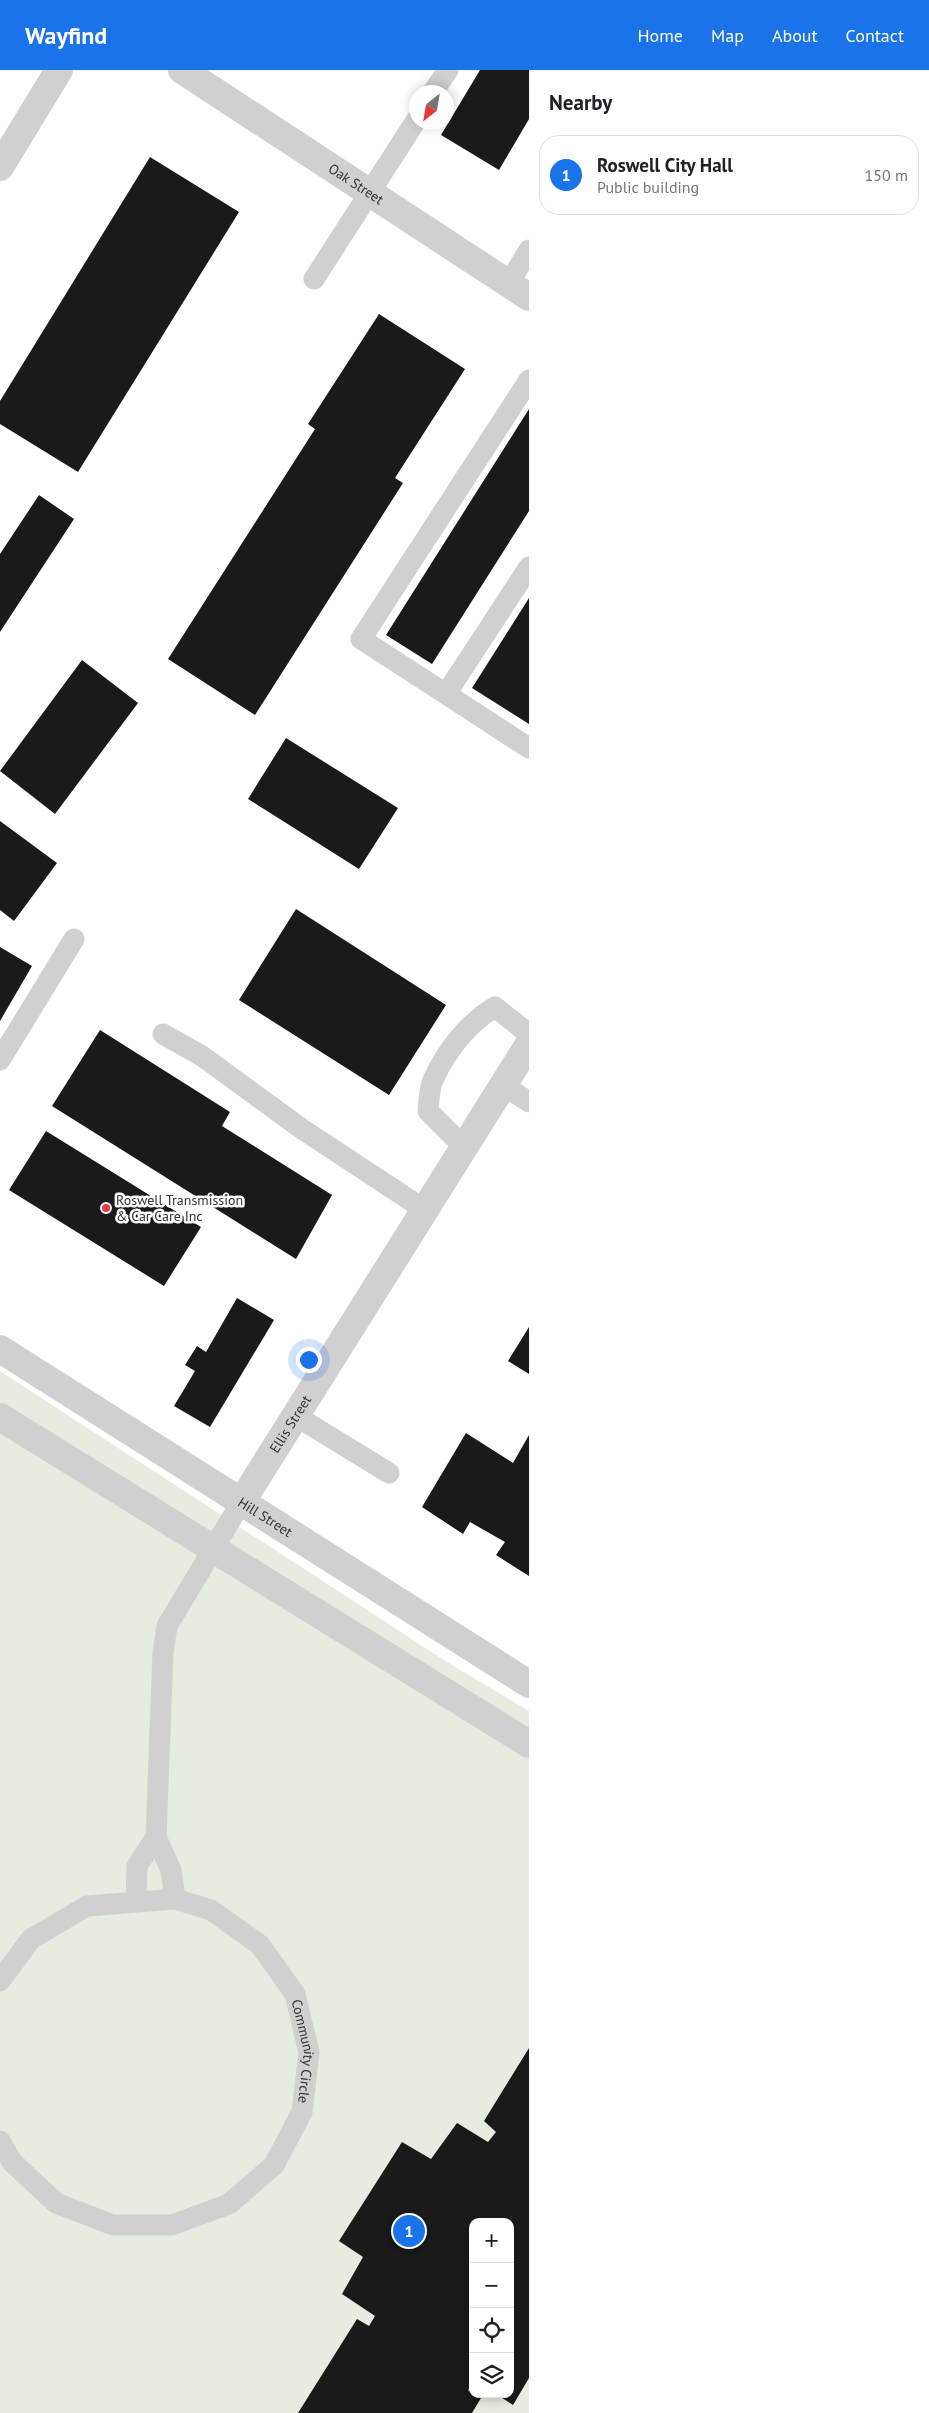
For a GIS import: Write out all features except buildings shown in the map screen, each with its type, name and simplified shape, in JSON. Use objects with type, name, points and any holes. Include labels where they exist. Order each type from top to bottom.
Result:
[{"type":"street","points":[[0,167],[59,70]]},
{"type":"street","name":"Oak Street","points":[[182,70],[519,290]]},
{"type":"street","name":"Ellis Street","points":[[242,1501],[529,1044]]},
{"type":"street","name":"Hill Street","points":[[0,1349],[529,1684]]},
{"type":"street","points":[[0,1417],[529,1744]]},
{"type":"lane","points":[[438,85],[448,70]]},
{"type":"lane","points":[[314,279],[409,130]]},
{"type":"lane","points":[[519,290],[529,250]]},
{"type":"lane","points":[[529,380],[362,640],[529,748]]},
{"type":"lane","points":[[446,694],[529,567]]},
{"type":"lane","points":[[0,1060],[74,939]]},
{"type":"lane","points":[[464,1147],[428,1111],[432,1081],[455,1043],[477,1018],[495,1007],[529,1034]]},
{"type":"lane","points":[[163,1034],[202,1056],[302,1129],[425,1210]]},
{"type":"lane","points":[[503,1085],[529,1102]]},
{"type":"lane","points":[[296,1416],[389,1473]]},
{"type":"lane","name":"Ellis Street","points":[[175,1899],[171,1870],[156,1837],[163,1652],[167,1626],[212,1548],[242,1501]]},
{"type":"lane","points":[[136,1901],[137,1866],[156,1837]]},
{"type":"lane","name":"Community Circle","points":[[0,1981],[31,1939],[87,1906],[175,1899],[211,1910],[260,1944],[295,1994],[309,2052],[302,2112],[274,2165],[229,2204],[172,2225],[113,2225],[56,2203],[6,2162],[0,2141]]},
{"type":"shaded area","points":[[0,1371],[447,1662],[529,1711],[529,2413],[0,2413]]},
{"type":"place","name":"Roswell Transmission & Car Care Inc","points":[[106,1208]]},
{"type":"place","name":"Roswell City Hall","points":[[409,2231]]}]
